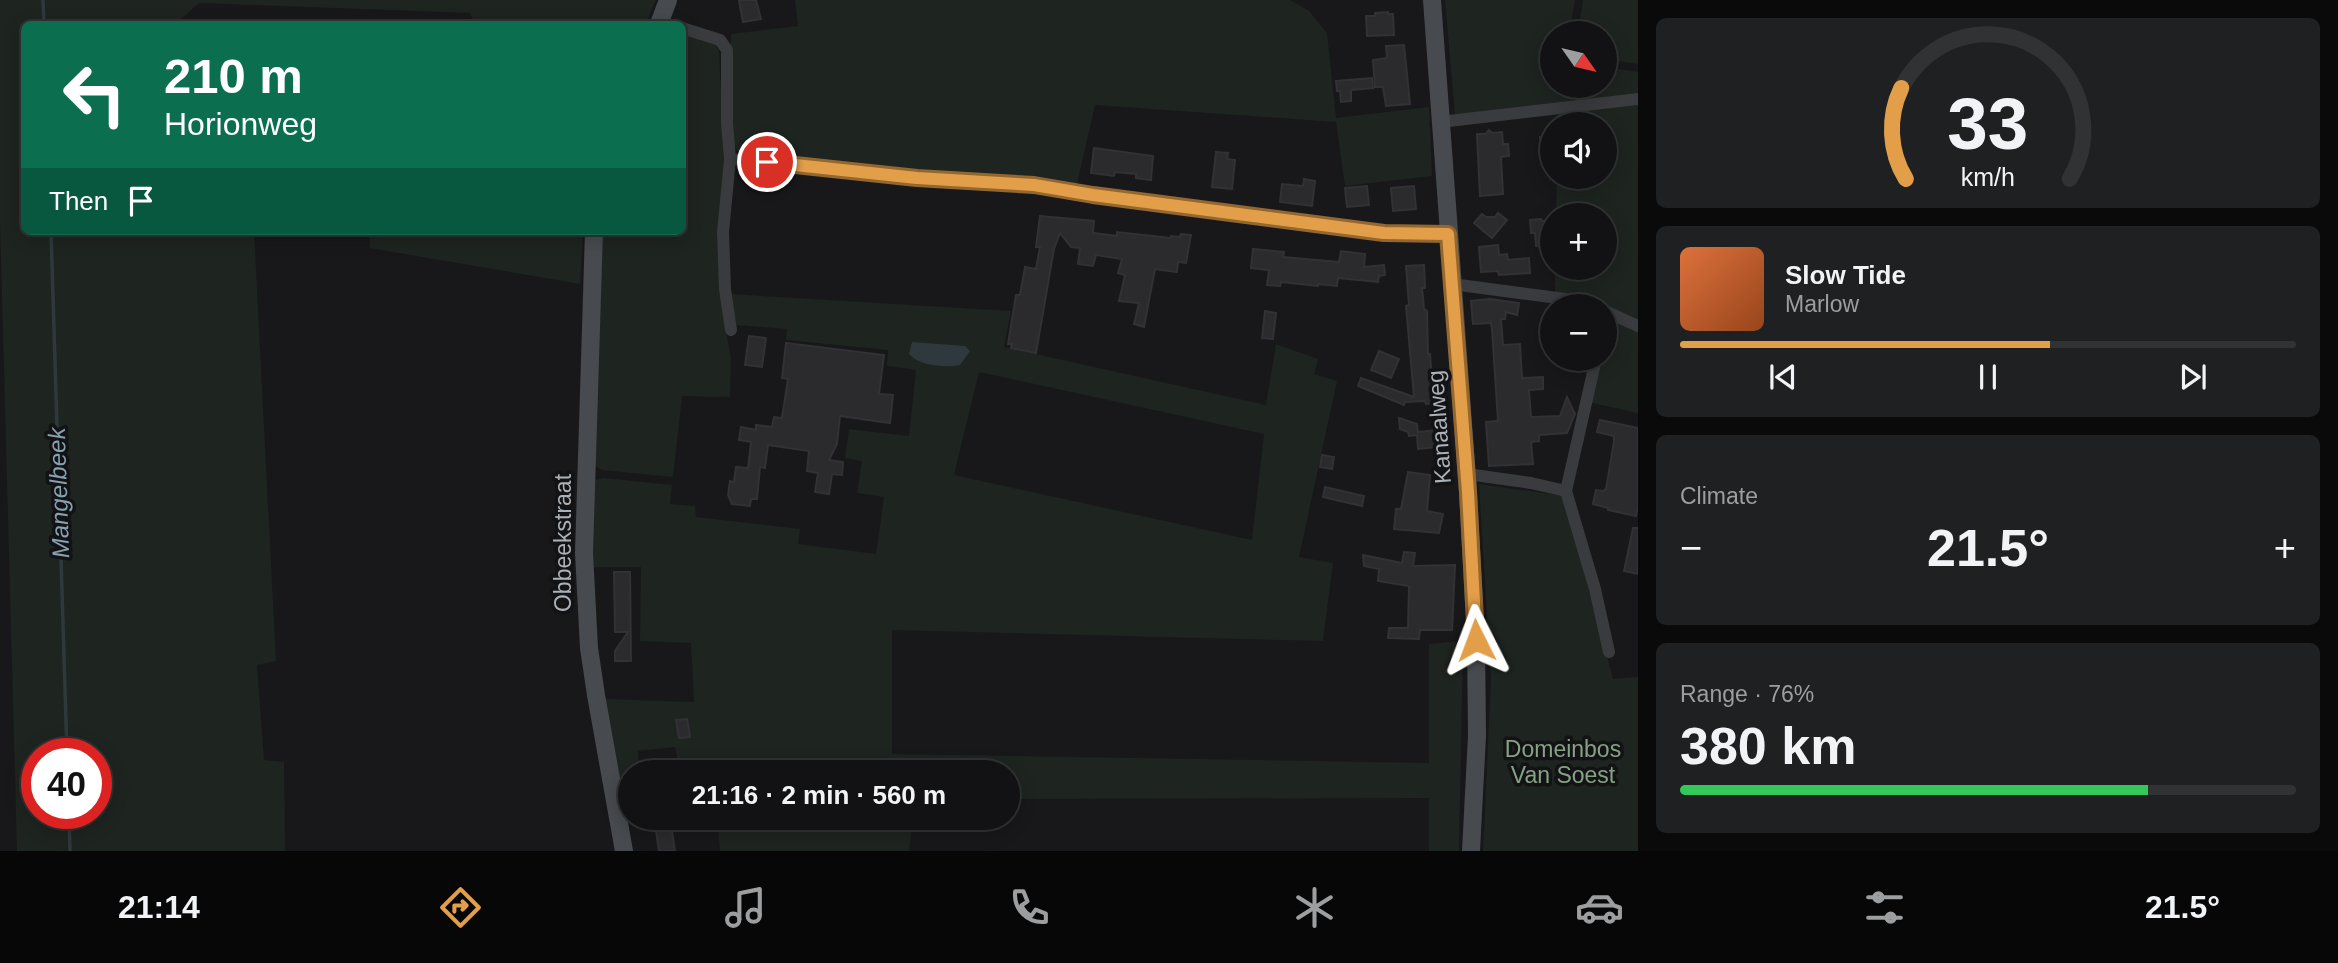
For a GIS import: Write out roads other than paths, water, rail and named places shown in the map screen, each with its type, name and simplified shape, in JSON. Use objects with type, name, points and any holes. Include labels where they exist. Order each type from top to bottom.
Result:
[{"type":"street","points":[[663,21],[668,0]]},
{"type":"street","name":"Kanaalweg","points":[[1432,0],[1467,474],[1476,667],[1477,736],[1471,851]]},
{"type":"street","points":[[686,29],[720,40],[727,50],[730,159],[723,232],[725,289],[731,330]]},
{"type":"street","points":[[1440,122],[1638,99]]},
{"type":"street","points":[[730,159],[917,178],[1034,185],[1384,233],[1448,234]]},
{"type":"street","name":"Obbeekstraat","points":[[594,235],[585,526],[586,602],[596,695],[624,851]]},
{"type":"street","points":[[1452,284],[1540,296]]},
{"type":"street","points":[[1617,320],[1638,326]]},
{"type":"street","points":[[1594,371],[1566,491],[1595,589],[1609,652]]},
{"type":"street","points":[[1467,474],[1566,491]]},
{"type":"waterway","name":"Mangelbeek","points":[[43,0],[44,21]]},
{"type":"waterway","name":"Mangelbeek","points":[[51,235],[67,738]]},
{"type":"waterway","name":"Mangelbeek","points":[[69,829],[70,851]]},
{"type":"park label","name":"Domeinbos Van Soest","points":[[1563,762]]}]
